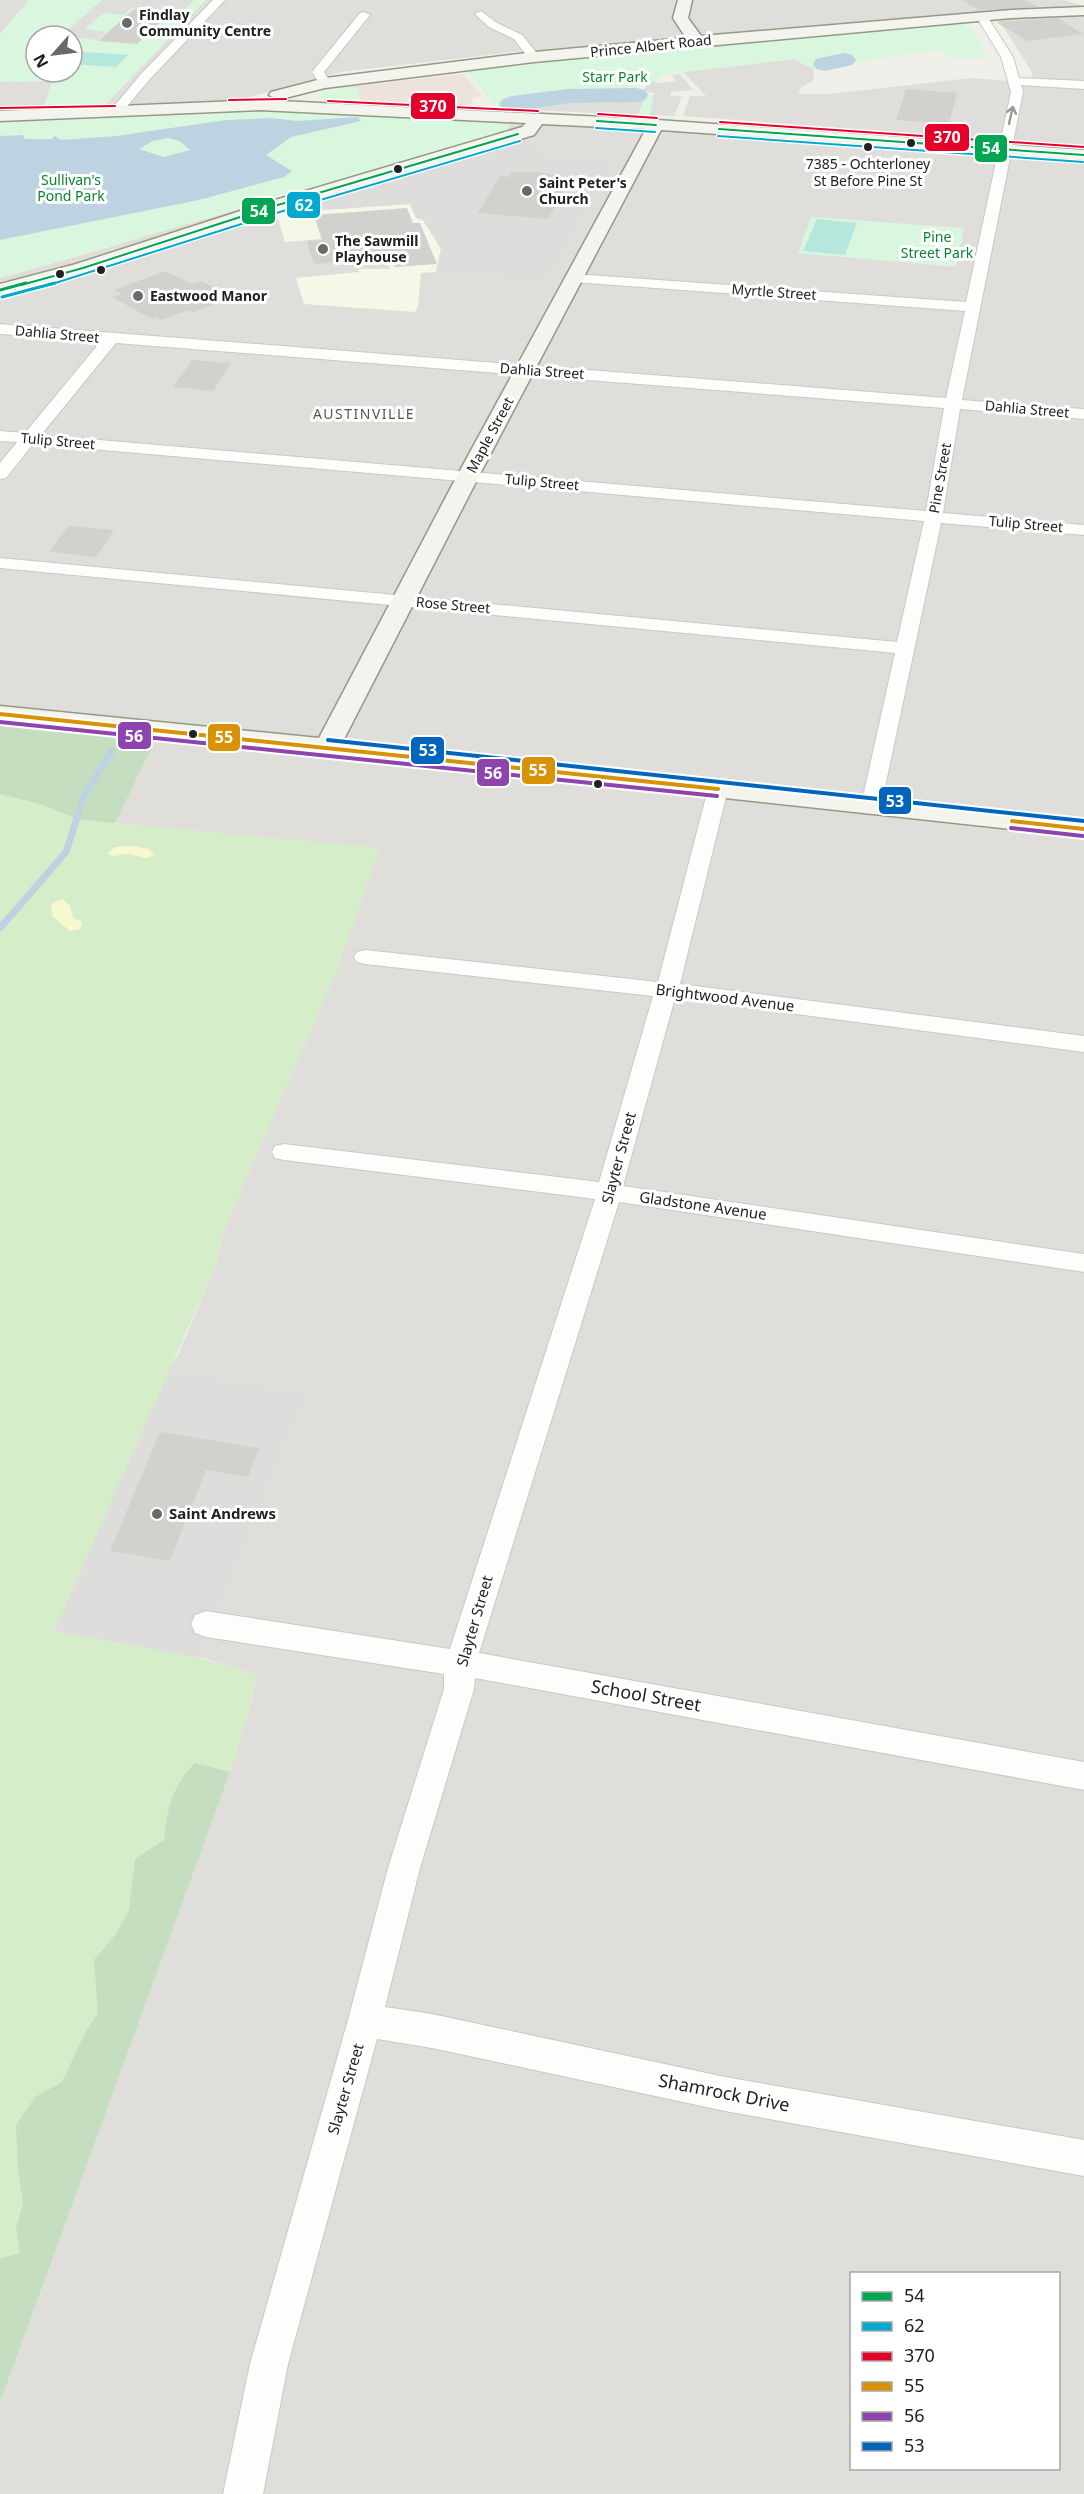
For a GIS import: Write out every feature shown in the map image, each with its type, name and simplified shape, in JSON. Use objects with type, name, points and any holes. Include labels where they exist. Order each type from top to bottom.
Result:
[{"type":"main road","points":[[685,0],[679,14],[680,20],[697,41]]},
{"type":"main road","points":[[1053,12],[1066,7],[1065,0]]},
{"type":"main road","points":[[1079,0],[1084,2]]},
{"type":"main road","name":"Prince Albert Road","points":[[229,107],[318,85],[534,57],[697,41],[1084,11]]},
{"type":"main road","name":"Prince Albert Road","points":[[987,18],[1084,18]]},
{"type":"main road","points":[[307,106],[306,93],[318,85]]},
{"type":"main road","name":"Prince Albert Road","points":[[0,116],[307,106],[656,125],[1084,155]]},
{"type":"main road","points":[[0,290],[82,268],[282,203],[528,131],[538,118]]},
{"type":"main road","name":"Maple Street","points":[[327,747],[524,370],[656,125]]},
{"type":"main road","points":[[0,714],[1084,829]]},
{"type":"street","points":[[115,113],[145,77],[219,0]]},
{"type":"street","points":[[481,14],[489,23],[518,37],[534,57]]},
{"type":"street","points":[[318,85],[318,72],[364,15]]},
{"type":"street","points":[[987,18],[1007,57],[1015,81],[1084,85]]},
{"type":"street","name":"Pine Street","points":[[871,806],[934,516],[954,403],[1017,92],[1015,81]]},
{"type":"street","name":"Myrtle Street","points":[[574,278],[973,307]]},
{"type":"street","name":"Dahlia Street","points":[[0,329],[1084,414]]},
{"type":"street","points":[[0,474],[112,338]]},
{"type":"street","name":"Tulip Street","points":[[0,436],[1084,530]]},
{"type":"street","name":"Rose Street","points":[[0,563],[906,648]]},
{"type":"street","name":"Slayter Street","points":[[243,2494],[269,2364],[365,2020],[404,1868],[459,1689],[460,1664],[610,1193],[658,1013],[667,990],[718,789]]},
{"type":"street","name":"Brightwood Avenue","points":[[365,957],[667,990],[1084,1044]]},
{"type":"street","name":"Gladstone Avenue","points":[[284,1152],[610,1193],[1084,1263]]},
{"type":"street","name":"School Street","points":[[206,1624],[460,1664],[1084,1776]]},
{"type":"street","name":"Shamrock Drive","points":[[365,2020],[432,2031],[725,2094],[1084,2158]]},
{"type":"shaded area","points":[[0,0],[29,0],[0,34]]},
{"type":"shaded area","points":[[102,0],[194,0],[182,12],[132,8],[124,15],[103,13],[85,29],[106,32],[97,40],[84,39],[84,24],[75,24]]},
{"type":"shaded area","points":[[206,0],[1063,0],[1084,6],[1084,146],[683,116],[690,96],[706,96],[683,72],[794,59],[814,69],[813,81],[802,87],[798,94],[829,94],[971,78],[1032,83],[1032,72],[994,12],[523,51],[340,72],[235,101],[102,108]]},
{"type":"shaded area","points":[[84,52],[128,55],[116,67],[84,65]]},
{"type":"shaded area","points":[[463,74],[482,96],[473,98],[470,105],[350,103],[361,99],[357,88],[346,87]]},
{"type":"shaded area","points":[[680,74],[693,90],[671,92],[671,96],[682,96],[674,116],[650,115],[654,93],[642,92],[650,81],[661,83],[676,81],[671,75]]},
{"type":"shaded area","points":[[971,80],[989,82],[986,93],[937,88],[937,85]]},
{"type":"shaded area","points":[[0,82],[51,84],[43,110],[0,111]]},
{"type":"shaded area","points":[[886,89],[901,102],[880,105],[886,110],[847,116],[829,101],[836,95]]},
{"type":"shaded area","points":[[645,97],[638,115],[510,109],[559,101]]},
{"type":"shaded area","points":[[947,104],[984,106],[981,122],[952,120],[954,112],[946,112]]},
{"type":"shaded area","points":[[358,117],[361,121],[291,137],[266,155],[292,171],[284,177],[199,200],[0,240],[0,136],[22,135],[25,139],[51,139],[55,136],[61,140],[116,136],[227,120],[271,118],[297,121]],"holes":[[[168,138],[179,141],[190,150],[164,157],[139,149],[153,141]]]},
{"type":"shaded area","points":[[503,120],[1084,156],[1084,2494],[0,2494],[0,2404],[230,1772],[251,1704],[257,1675],[199,1657],[93,1541],[169,1370],[178,1355],[217,1263],[224,1230],[336,972],[379,849],[115,823],[154,743],[0,726],[0,278],[107,248]]},
{"type":"shaded area","points":[[584,127],[611,131],[624,141],[614,159],[594,157],[595,149],[581,140],[570,143],[577,149],[557,151],[535,138]]},
{"type":"shaded area","points":[[509,131],[548,157],[613,163],[546,281],[436,272],[441,249],[423,220],[416,218],[410,204],[308,211],[297,193]]},
{"type":"shaded area","points":[[712,170],[785,175],[774,212],[699,206]]},
{"type":"shaded area","points":[[789,173],[831,176],[829,190],[888,194],[883,221],[806,216],[796,257],[766,255]]},
{"type":"shaded area","points":[[410,204],[416,218],[423,220],[441,249],[436,272],[421,273],[418,306],[415,312],[304,304],[296,278],[359,272],[346,237],[285,242],[277,215],[305,206],[308,211]]},
{"type":"shaded area","points":[[817,219],[857,223],[845,255],[803,251]]},
{"type":"shaded area","points":[[263,244],[287,258],[219,278],[206,271],[237,262],[226,255]]},
{"type":"shaded area","points":[[380,245],[390,269],[345,269],[342,261],[356,260],[351,247]]},
{"type":"shaded area","points":[[230,301],[246,308],[197,327],[181,320]]},
{"type":"shaded area","points":[[746,303],[783,306],[773,338],[735,334]]},
{"type":"shaded area","points":[[892,310],[943,314],[938,341],[885,336]]},
{"type":"shaded area","points":[[244,314],[269,321],[238,340],[212,332]]},
{"type":"shaded area","points":[[164,351],[194,353],[169,390],[124,386],[145,357],[159,358]]},
{"type":"shaded area","points":[[59,504],[138,512],[128,527],[48,519]]},
{"type":"shaded area","points":[[156,660],[322,678],[306,711],[245,705],[238,717],[128,705]]},
{"type":"shaded area","points":[[0,726],[154,743],[115,823],[380,848],[336,972],[224,1230],[217,1263],[54,1631],[199,1658],[257,1675],[251,1704],[230,1772],[0,2403]]},
{"type":"shaded area","points":[[0,726],[154,743],[115,823],[78,819],[40,804],[0,794]]},
{"type":"shaded area","points":[[169,1370],[305,1394],[199,1658],[54,1631]]},
{"type":"shaded area","points":[[195,1763],[230,1772],[0,2403],[0,2259],[20,2253],[16,2229],[23,2203],[18,2170],[16,2125],[35,2097],[62,2082],[85,2033],[98,2013],[94,1960],[116,1934],[129,1910],[135,1859],[164,1840],[172,1799],[181,1781]]},
{"type":"sand","points":[[133,846],[149,849],[154,855],[147,858],[127,854],[113,856],[107,853],[115,847]]},
{"type":"sand","points":[[63,899],[70,906],[73,918],[82,922],[81,929],[70,931],[52,916],[51,906],[54,902]]},
{"type":"green space","points":[[29,0],[206,0],[102,108],[43,110],[51,84],[84,84],[84,24],[24,24],[24,82],[0,82],[0,34]]},
{"type":"green space","name":"Starr Park","points":[[960,24],[971,27],[987,58],[945,57],[941,49],[814,69],[793,59],[662,75],[654,84],[636,86],[642,93],[658,97],[653,116],[638,115],[645,97],[559,101],[498,109],[468,71],[693,47]]},
{"type":"green space","points":[[346,87],[357,88],[361,99],[339,103],[319,96],[322,92]]},
{"type":"green space","name":"Sullivan's Pond Park","points":[[327,112],[503,120],[510,126],[506,132],[0,278],[0,122]]},
{"type":"green space","name":"Pine Street Park","points":[[811,217],[964,228],[956,267],[798,253]]},
{"type":"building","points":[[962,0],[1024,0],[1038,7],[978,10]]},
{"type":"building","name":"Findlay Community Centre","points":[[134,9],[171,12],[137,44],[98,41]]},
{"type":"building","points":[[1058,18],[1083,34],[1027,41],[996,22]]},
{"type":"building","points":[[906,89],[957,93],[949,124],[896,120]]},
{"type":"building","name":"Saint Peter's Church","points":[[512,172],[538,172],[560,176],[556,186],[566,186],[548,219],[478,213],[500,176],[509,177]]},
{"type":"building","points":[[407,208],[413,223],[420,223],[437,264],[395,267],[390,254],[340,258],[342,262],[316,264],[313,262],[307,241],[322,240],[314,215]]},
{"type":"building","points":[[165,271],[192,284],[201,281],[234,297],[193,312],[189,310],[161,320],[156,317],[152,319],[112,297],[122,294],[114,290]]},
{"type":"building","points":[[192,360],[231,363],[213,391],[173,387]]},
{"type":"building","points":[[68,526],[114,530],[96,557],[49,552]]},
{"type":"building","name":"Saint Andrews","points":[[160,1432],[259,1448],[248,1477],[206,1470],[170,1561],[110,1551]]},
{"type":"waterway","points":[[825,64],[844,60]]},
{"type":"waterway","points":[[512,104],[568,96],[636,95]]},
{"type":"waterway","points":[[0,928],[66,852],[84,796],[112,751]]},
{"type":"transit line","name":"370","points":[[229,100],[286,99]]},
{"type":"transit line","name":"370","points":[[328,101],[538,111]]},
{"type":"transit line","name":"370","points":[[0,108],[115,106]]},
{"type":"transit line","name":"370","points":[[598,114],[657,118]]},
{"type":"transit line","name":"54","points":[[597,121],[656,125]]},
{"type":"transit line","name":"370","points":[[720,122],[1084,147]]},
{"type":"transit line","name":"62","points":[[596,128],[655,132]]},
{"type":"transit line","name":"54","points":[[719,129],[1084,155]]},
{"type":"transit line","name":"54","points":[[0,290],[83,268],[271,207],[518,134]]},
{"type":"transit line","name":"62","points":[[718,136],[1083,162]]},
{"type":"transit line","name":"62","points":[[2,297],[85,275],[273,214],[520,141]]},
{"type":"transit line","name":"55","points":[[0,714],[718,789]]},
{"type":"transit line","name":"56","points":[[0,722],[717,796]]},
{"type":"transit line","name":"53","points":[[328,740],[1084,821]]},
{"type":"transit line","name":"55","points":[[1012,821],[1084,829]]},
{"type":"transit line","name":"56","points":[[1011,828],[1083,836]]},
{"type":"place","name":"Findlay Community Centre","points":[[127,23]]},
{"type":"place","name":"7385 - Ochterloney St Before Pine St","points":[[868,147]]},
{"type":"place","name":"Saint Peter's Church","points":[[527,191]]},
{"type":"place","name":"The Sawmill Playhouse","points":[[323,249]]},
{"type":"place","name":"Eastwood Manor","points":[[138,296]]},
{"type":"place","name":"Saint Andrews","points":[[157,1514]]},
{"type":"district","name":"AUSTINVILLE","points":[[364,414]]}]
